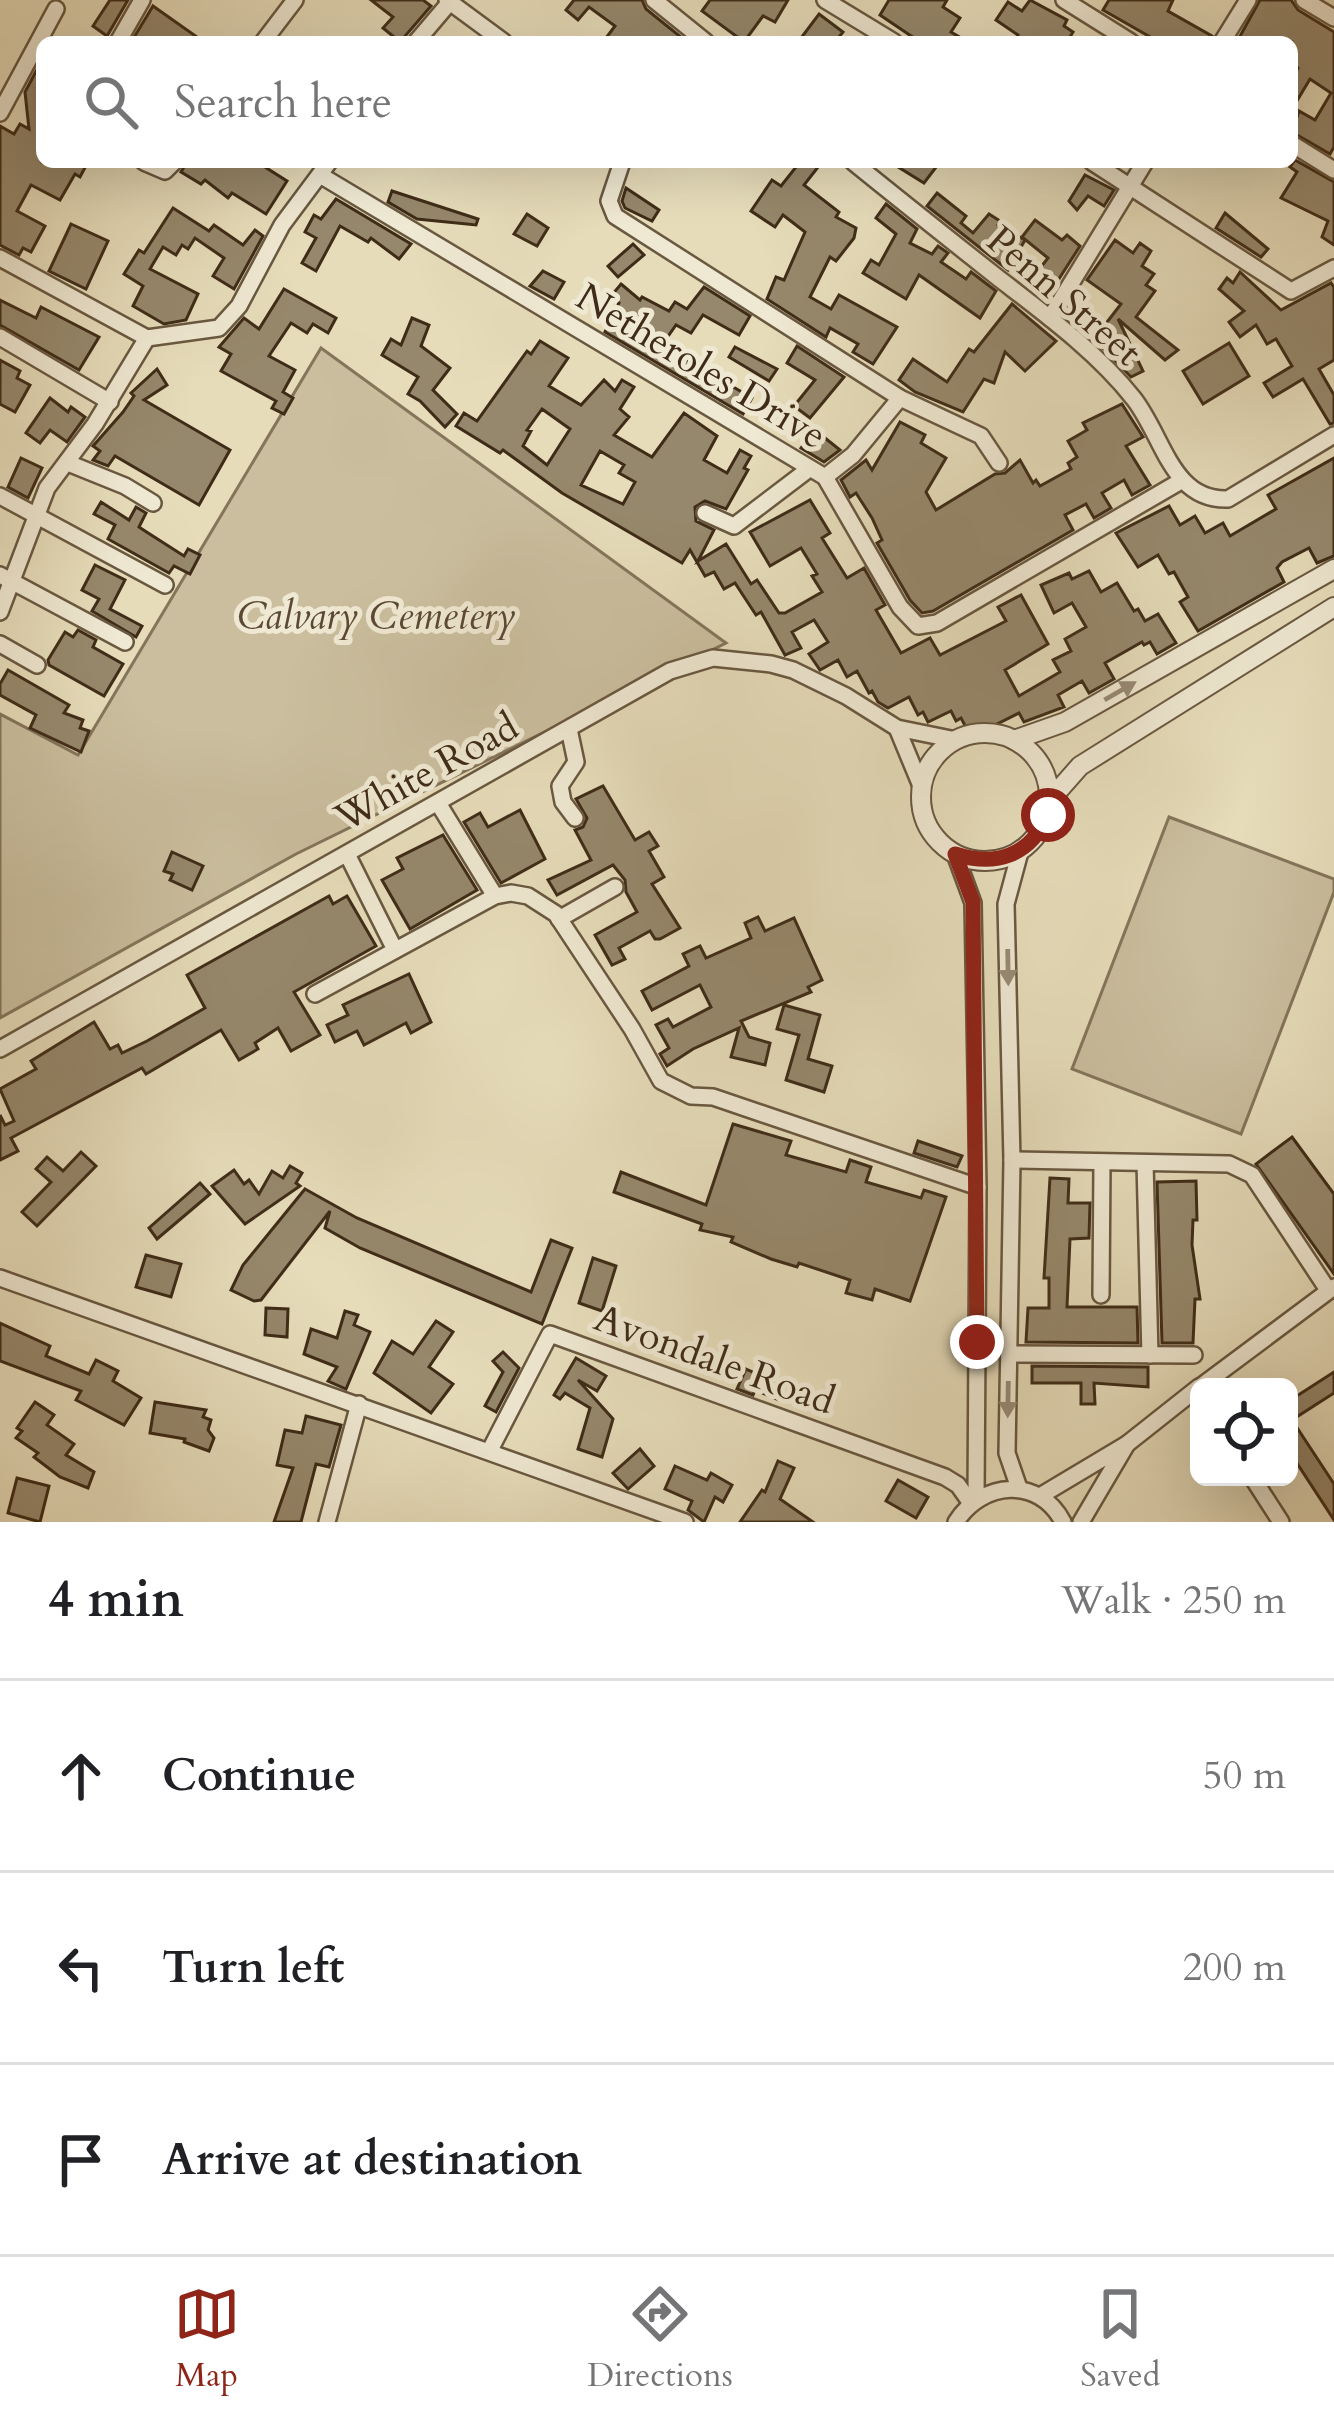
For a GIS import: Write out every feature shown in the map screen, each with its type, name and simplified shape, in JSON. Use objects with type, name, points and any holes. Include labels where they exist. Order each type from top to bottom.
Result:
[{"type":"street","points":[[121,36],[142,0]]},
{"type":"street","points":[[268,36],[295,0]]},
{"type":"street","points":[[654,0],[695,36]]},
{"type":"street","points":[[825,0],[884,36]]},
{"type":"street","points":[[1064,0],[1121,36]]},
{"type":"street","points":[[1226,36],[1248,0]]},
{"type":"street","points":[[1304,0],[1334,18]]},
{"type":"street","points":[[421,36],[448,1],[496,36]]},
{"type":"street","points":[[41,36],[56,9]]},
{"type":"street","points":[[0,113],[36,46]]},
{"type":"street","points":[[1298,147],[1334,170]]},
{"type":"street","points":[[0,258],[147,338],[219,328],[239,306],[282,225],[325,168]]},
{"type":"street","name":"Netheroles Drive","points":[[325,168],[817,473],[900,607],[918,626],[937,623],[1181,481]]},
{"type":"street","points":[[620,168],[609,201],[615,217],[899,398],[981,436],[999,464]]},
{"type":"street","name":"Penn Street","points":[[861,168],[1050,318],[1135,400],[1181,481]]},
{"type":"street","points":[[1102,168],[1291,292],[1334,268]]},
{"type":"street","points":[[1050,318],[1141,168]]},
{"type":"street","points":[[0,337],[110,402]]},
{"type":"street","points":[[0,612],[5,578],[47,488],[110,402],[147,338]]},
{"type":"street","points":[[706,513],[734,526],[854,454],[899,398]]},
{"type":"street","points":[[1181,481],[1209,500],[1228,499],[1334,435]]},
{"type":"street","points":[[68,463],[153,503]]},
{"type":"street","points":[[0,496],[165,585]]},
{"type":"street","points":[[1014,740],[1065,722],[1334,569]]},
{"type":"street","points":[[5,578],[125,643]]},
{"type":"street","points":[[1050,800],[1037,758],[1014,740],[975,734],[939,751],[921,786],[920,802],[931,833],[955,854],[976,861],[999,860],[1020,852],[1041,830],[1050,800],[1080,766],[1334,608]]},
{"type":"street","points":[[0,644],[37,665]]},
{"type":"street","name":"White Road","points":[[0,1049],[670,671],[732,657],[793,670],[897,728],[956,740]]},
{"type":"street","points":[[897,728],[921,786]]},
{"type":"street","points":[[569,729],[576,762],[560,786],[563,802],[575,818]]},
{"type":"street","points":[[438,803],[495,896]]},
{"type":"street","points":[[1019,1489],[1007,1453],[1012,1160],[1006,904],[1020,852]]},
{"type":"street","points":[[346,854],[395,950]]},
{"type":"street","points":[[955,854],[973,902],[978,1187],[973,1500]]},
{"type":"street","points":[[559,919],[615,887]]},
{"type":"street","points":[[315,994],[495,896],[528,896],[541,901],[559,919],[662,1081],[691,1096],[713,1097],[978,1187]]},
{"type":"street","points":[[1012,1160],[1229,1165],[1252,1175],[1331,1289],[1213,1378]]},
{"type":"street","points":[[1101,1295],[1102,1162]]},
{"type":"street","points":[[1145,1163],[1150,1354]]},
{"type":"street","points":[[0,1278],[490,1450],[643,1514],[686,1522]]},
{"type":"street","name":"Avondale Road","points":[[490,1450],[550,1334],[945,1477],[973,1500]]},
{"type":"street","points":[[1009,1354],[1194,1355]]},
{"type":"street","points":[[1040,1496],[1127,1444],[1190,1395]]},
{"type":"street","points":[[327,1522],[359,1404]]},
{"type":"street","points":[[1081,1522],[1127,1444]]},
{"type":"street","points":[[1258,1486],[1281,1522]]},
{"type":"street","points":[[956,1522],[973,1500],[997,1489],[1040,1496],[1063,1522]]},
{"type":"green space","name":"Calvary Cemetery","points":[[321,348],[726,643],[296,854],[0,1018],[0,714],[78,755]]},
{"type":"green space","points":[[1169,817],[1334,879],[1334,892],[1241,1134],[1072,1069]]},
{"type":"building","points":[[110,0],[128,0],[107,36],[93,26]]},
{"type":"building","points":[[371,0],[423,0],[431,6],[405,36],[393,36],[383,28],[393,17]]},
{"type":"building","points":[[574,0],[642,0],[646,9],[680,36],[608,36],[615,26],[589,7],[578,20],[566,10]]},
{"type":"building","points":[[710,0],[788,0],[775,22],[763,16],[748,36],[736,36],[702,11]]},
{"type":"building","points":[[889,0],[947,0],[943,7],[960,18],[951,32],[958,36],[911,36],[880,15]]},
{"type":"building","points":[[1030,0],[1067,20],[1064,26],[1073,32],[1071,36],[1017,36],[996,20],[1008,2],[1022,11]]},
{"type":"building","points":[[1109,0],[1173,0],[1168,11],[1212,36],[1148,36],[1103,10]]},
{"type":"building","points":[[1260,0],[1291,0],[1298,10],[1334,32],[1334,147],[1330,154],[1298,135],[1299,111],[1315,120],[1331,93],[1310,79],[1298,99],[1298,36],[1240,36]]},
{"type":"building","points":[[153,6],[196,36],[135,36]]},
{"type":"building","points":[[819,14],[843,32],[840,36],[802,36]]},
{"type":"building","points":[[36,71],[36,168],[85,168],[80,177],[75,174],[60,200],[31,185],[17,211],[45,226],[31,252],[23,248],[19,255],[0,245],[0,126],[14,134],[20,124],[29,129],[25,92]]},
{"type":"building","points":[[1298,162],[1334,182],[1334,245],[1322,237],[1328,221],[1281,198],[1297,172],[1291,168],[1298,168]]},
{"type":"building","points":[[183,168],[266,168],[287,181],[266,214],[232,193],[228,198],[205,180],[201,184],[181,172]]},
{"type":"building","points":[[795,168],[817,168],[804,185],[839,212],[836,217],[856,228],[836,261],[830,257],[810,297],[831,309],[839,295],[897,327],[873,364],[853,352],[858,344],[830,328],[826,337],[767,299],[776,277],[784,280],[805,232],[783,215],[775,227],[751,211],[772,180],[781,186]]},
{"type":"building","points":[[900,168],[935,168],[924,183]]},
{"type":"building","points":[[1085,175],[1114,190],[1104,206],[1088,196],[1077,210],[1069,201]]},
{"type":"building","points":[[626,188],[659,210],[652,221],[625,208]]},
{"type":"building","points":[[392,191],[478,219],[476,225],[417,219],[388,202]]},
{"type":"building","points":[[937,193],[966,216],[961,223],[973,233],[989,214],[1000,221],[998,225],[1025,240],[1008,270],[927,206]]},
{"type":"building","points":[[336,199],[411,244],[399,259],[371,238],[368,242],[340,226],[316,271],[302,263],[316,238],[305,232],[314,215],[321,219]]},
{"type":"building","points":[[886,204],[917,229],[910,243],[932,254],[938,246],[948,253],[941,262],[966,279],[971,272],[996,291],[980,318],[919,275],[906,299],[863,273],[871,260],[879,265],[896,234],[876,218]]},
{"type":"building","points":[[173,208],[209,231],[214,225],[243,245],[255,230],[263,236],[234,289],[213,276],[224,258],[195,238],[176,255],[163,247],[150,269],[198,294],[186,320],[164,324],[133,306],[143,286],[124,274]]},
{"type":"building","points":[[1225,213],[1268,249],[1261,257],[1216,228]]},
{"type":"building","points":[[527,214],[548,228],[537,246],[514,234]]},
{"type":"building","points":[[1035,220],[1062,240],[1067,235],[1080,246],[1046,299],[1027,285],[1048,258],[1022,237]]},
{"type":"building","points":[[71,224],[108,241],[86,289],[49,271]]},
{"type":"building","points":[[1115,240],[1133,253],[1140,243],[1151,251],[1142,266],[1154,274],[1146,285],[1155,291],[1136,317],[1178,350],[1165,360],[1118,319],[1143,371],[1131,377],[1094,339],[1121,304],[1087,280]]},
{"type":"building","points":[[633,244],[644,255],[618,277],[608,266]]},
{"type":"building","points":[[543,271],[564,282],[554,299],[530,286]]},
{"type":"building","points":[[1240,272],[1281,310],[1331,283],[1334,287],[1334,360],[1319,369],[1334,395],[1334,423],[1330,424],[1303,379],[1273,397],[1264,383],[1292,366],[1276,339],[1267,344],[1256,325],[1240,337],[1229,322],[1244,311],[1219,289],[1227,278],[1233,283]]},
{"type":"building","points":[[621,284],[640,300],[669,311],[675,302],[687,309],[704,287],[750,316],[739,335],[703,315],[691,333],[676,325],[662,345],[752,398],[743,414],[605,332],[619,303],[611,296]]},
{"type":"building","points":[[284,289],[336,318],[328,333],[313,324],[307,333],[291,323],[269,356],[295,370],[283,392],[293,398],[284,414],[272,408],[276,401],[221,371],[231,354],[219,347],[244,318],[259,329]]},
{"type":"building","points":[[0,300],[36,318],[41,307],[99,337],[79,370],[0,325]]},
{"type":"building","points":[[1012,304],[1056,341],[1025,371],[1005,352],[994,383],[984,379],[963,412],[899,380],[913,359],[947,382],[969,349],[974,352]]},
{"type":"building","points":[[412,318],[429,325],[421,346],[450,368],[433,390],[457,414],[445,427],[408,394],[418,377],[382,355],[391,339],[401,345]]},
{"type":"building","points":[[540,341],[568,358],[549,386],[581,405],[604,380],[615,391],[622,380],[634,387],[620,409],[629,417],[614,435],[652,457],[684,413],[717,436],[704,460],[727,473],[740,450],[751,456],[726,509],[705,501],[695,507],[696,521],[714,530],[698,561],[726,544],[751,584],[757,580],[779,613],[822,592],[812,576],[817,574],[801,548],[770,566],[750,532],[810,500],[830,533],[822,538],[847,578],[864,568],[885,605],[876,610],[901,653],[930,638],[940,655],[1006,621],[998,607],[1021,595],[1048,644],[1005,670],[1019,696],[1060,672],[1053,660],[1071,651],[1065,639],[1086,627],[1072,603],[1054,613],[1041,585],[1069,573],[1072,579],[1089,571],[1101,592],[1117,583],[1145,621],[1158,614],[1176,643],[1157,654],[1150,642],[1142,642],[1105,663],[1114,679],[1089,693],[1082,681],[1058,695],[1064,707],[1024,722],[1019,713],[989,728],[968,731],[951,711],[928,722],[923,712],[918,715],[909,697],[888,708],[869,693],[857,671],[847,677],[838,660],[820,670],[809,654],[828,642],[814,620],[792,632],[801,648],[785,655],[761,612],[756,615],[735,583],[724,589],[714,572],[705,576],[690,550],[682,563],[562,493],[503,450],[500,453],[456,426],[464,413],[477,421],[527,351],[531,354]],"holes":[[[542,409],[570,429],[547,465],[523,446],[531,431],[527,430]],[[600,451],[624,465],[619,473],[635,482],[623,504],[581,485]]]},
{"type":"building","points":[[1229,343],[1249,376],[1203,404],[1183,371]]},
{"type":"building","points":[[797,346],[844,377],[810,418],[794,406],[815,380],[787,363]]},
{"type":"building","points":[[735,347],[777,369],[769,381],[729,357]]},
{"type":"building","points":[[0,360],[20,371],[17,378],[30,385],[15,412],[0,404]]},
{"type":"building","points":[[157,369],[167,385],[144,400],[230,450],[199,505],[115,456],[108,466],[93,460],[100,451],[93,446],[123,412],[134,396],[131,393]]},
{"type":"building","points":[[50,398],[68,412],[71,407],[85,417],[67,442],[50,430],[40,443],[26,433]]},
{"type":"building","points":[[1122,404],[1143,437],[1126,446],[1150,485],[1132,495],[1124,480],[1102,493],[1111,508],[1094,518],[1086,504],[1065,515],[1073,530],[933,611],[922,613],[910,600],[877,543],[882,540],[872,518],[856,493],[850,497],[841,480],[866,460],[872,470],[900,422],[925,435],[921,443],[946,458],[926,492],[936,510],[1020,460],[1033,483],[1036,480],[1040,486],[1071,469],[1068,463],[1077,457],[1068,441],[1087,430],[1083,423]]},
{"type":"building","points":[[815,430],[840,450],[824,462],[801,448]]},
{"type":"building","points":[[21,458],[42,468],[28,498],[8,487]]},
{"type":"building","points":[[1334,458],[1334,556],[1317,563],[1309,548],[1282,562],[1277,568],[1284,582],[1198,631],[1180,602],[1188,597],[1174,572],[1169,574],[1158,555],[1138,567],[1116,533],[1169,506],[1180,525],[1195,516],[1205,533],[1223,523],[1230,536],[1276,509],[1268,495]]},
{"type":"building","points":[[101,502],[129,520],[136,507],[146,513],[139,527],[184,556],[188,549],[200,555],[190,574],[174,566],[169,573],[108,539],[115,525],[94,514]]},
{"type":"building","points":[[95,565],[125,580],[110,609],[142,626],[136,637],[92,611],[99,599],[82,590]]},
{"type":"building","points":[[78,630],[96,640],[93,647],[123,664],[104,696],[49,665],[65,632],[73,637]]},
{"type":"building","points":[[8,670],[69,705],[64,713],[83,720],[80,728],[89,731],[81,752],[30,728],[36,715],[0,695]]},
{"type":"building","points":[[603,786],[635,840],[649,832],[658,846],[649,851],[664,877],[652,884],[680,928],[660,939],[650,931],[619,948],[625,959],[612,965],[595,935],[637,912],[625,880],[613,865],[557,895],[548,880],[591,860],[575,830],[587,818],[576,799]]},
{"type":"building","points":[[520,810],[545,859],[501,883],[464,822],[480,813],[488,827]]},
{"type":"building","points":[[443,835],[477,890],[410,929],[382,880],[403,869],[397,858]]},
{"type":"building","points":[[172,852],[203,866],[192,890],[170,880],[173,874],[164,871]]},
{"type":"building","points":[[329,896],[333,904],[347,896],[376,946],[294,992],[320,1035],[291,1051],[278,1028],[239,1060],[221,1030],[146,1074],[142,1068],[11,1138],[18,1151],[0,1160],[0,1115],[5,1125],[14,1121],[0,1089],[36,1069],[31,1061],[94,1022],[110,1049],[118,1045],[122,1053],[147,1041],[205,1008],[187,975]]},
{"type":"building","points":[[758,917],[765,931],[794,918],[822,980],[808,987],[811,992],[741,1021],[749,1037],[770,1043],[765,1065],[731,1057],[739,1028],[667,1066],[660,1054],[669,1048],[656,1025],[668,1019],[673,1027],[711,1007],[700,985],[652,1010],[642,991],[689,966],[683,954],[700,946],[706,958],[751,938],[745,923]]},
{"type":"building","points":[[409,974],[431,1022],[411,1033],[406,1023],[364,1045],[357,1031],[335,1042],[327,1025],[348,1015],[343,1005]]},
{"type":"building","points":[[784,1005],[820,1015],[808,1059],[832,1066],[824,1092],[786,1080],[799,1035],[777,1029]]},
{"type":"building","points":[[733,1124],[791,1141],[786,1155],[846,1172],[850,1160],[871,1167],[866,1182],[921,1198],[924,1190],[946,1197],[910,1301],[875,1289],[872,1300],[846,1293],[850,1280],[771,1259],[731,1242],[733,1237],[700,1230],[702,1224],[614,1192],[621,1172],[706,1205]]},
{"type":"building","points":[[1292,1137],[1334,1194],[1334,1274],[1256,1164]]},
{"type":"building","points":[[918,1141],[962,1156],[957,1167],[914,1153]]},
{"type":"building","points":[[81,1152],[96,1166],[37,1226],[22,1212],[51,1182],[36,1169],[47,1157],[63,1171]]},
{"type":"building","points":[[290,1166],[302,1173],[296,1183],[300,1186],[245,1224],[212,1186],[234,1170],[259,1194],[272,1171],[283,1178]]},
{"type":"building","points":[[1050,1178],[1069,1179],[1068,1203],[1090,1203],[1089,1238],[1070,1239],[1067,1307],[1137,1307],[1138,1343],[1026,1342],[1028,1308],[1049,1308],[1049,1278],[1044,1278]]},
{"type":"building","points":[[1196,1181],[1192,1245],[1200,1299],[1195,1299],[1193,1343],[1162,1343],[1157,1182]]},
{"type":"building","points":[[200,1183],[210,1194],[157,1239],[149,1228]]},
{"type":"building","points":[[305,1189],[357,1218],[531,1292],[551,1240],[572,1248],[542,1324],[360,1248],[325,1228],[330,1211],[261,1300],[231,1290],[243,1265]]},
{"type":"building","points":[[146,1255],[181,1264],[171,1297],[136,1287]]},
{"type":"building","points":[[593,1258],[616,1266],[602,1311],[579,1303]]},
{"type":"building","points":[[266,1308],[288,1309],[287,1337],[265,1335]]},
{"type":"building","points":[[345,1311],[358,1315],[354,1325],[370,1332],[346,1389],[328,1381],[337,1367],[304,1354],[311,1329],[337,1338]]},
{"type":"building","points":[[436,1321],[453,1332],[429,1367],[453,1384],[431,1413],[374,1373],[392,1341],[413,1354]]},
{"type":"building","points":[[0,1323],[50,1346],[46,1356],[89,1374],[96,1360],[118,1371],[113,1381],[141,1398],[124,1425],[76,1400],[81,1391],[0,1361]]},
{"type":"building","points":[[503,1352],[519,1368],[496,1412],[485,1406],[503,1372],[493,1361]]},
{"type":"building","points":[[576,1358],[606,1376],[597,1391],[578,1380],[613,1419],[602,1457],[578,1449],[590,1408],[565,1393],[560,1399],[554,1395]]},
{"type":"building","points":[[1032,1366],[1148,1367],[1148,1387],[1094,1383],[1095,1404],[1081,1404],[1081,1383],[1032,1383]]},
{"type":"building","points":[[746,1369],[785,1386],[779,1400],[737,1389]]},
{"type":"building","points":[[1334,1372],[1334,1393],[1298,1416],[1298,1395]]},
{"type":"building","points":[[35,1402],[54,1415],[47,1425],[74,1444],[66,1455],[94,1472],[88,1488],[60,1477],[16,1438],[22,1431],[17,1428]]},
{"type":"building","points":[[155,1402],[206,1410],[203,1417],[211,1420],[208,1430],[214,1438],[209,1451],[185,1439],[150,1433]]},
{"type":"building","points":[[306,1416],[341,1425],[329,1467],[316,1464],[301,1522],[274,1522],[293,1468],[277,1465],[285,1430],[302,1433]]},
{"type":"building","points":[[1298,1429],[1334,1484],[1334,1520],[1298,1465]]},
{"type":"building","points":[[640,1449],[654,1466],[628,1489],[613,1473]]},
{"type":"building","points":[[778,1461],[794,1468],[780,1499],[813,1522],[740,1522],[765,1492]]},
{"type":"building","points":[[675,1466],[707,1480],[711,1473],[732,1485],[723,1502],[715,1497],[704,1522],[688,1510],[692,1501],[665,1489]]},
{"type":"building","points":[[17,1478],[49,1486],[40,1522],[8,1513]]},
{"type":"building","points":[[898,1480],[928,1497],[916,1518],[886,1501]]},
{"type":"route","points":[[977,1342],[973,902],[955,854],[976,861],[999,860],[1020,852],[1048,815]]}]
